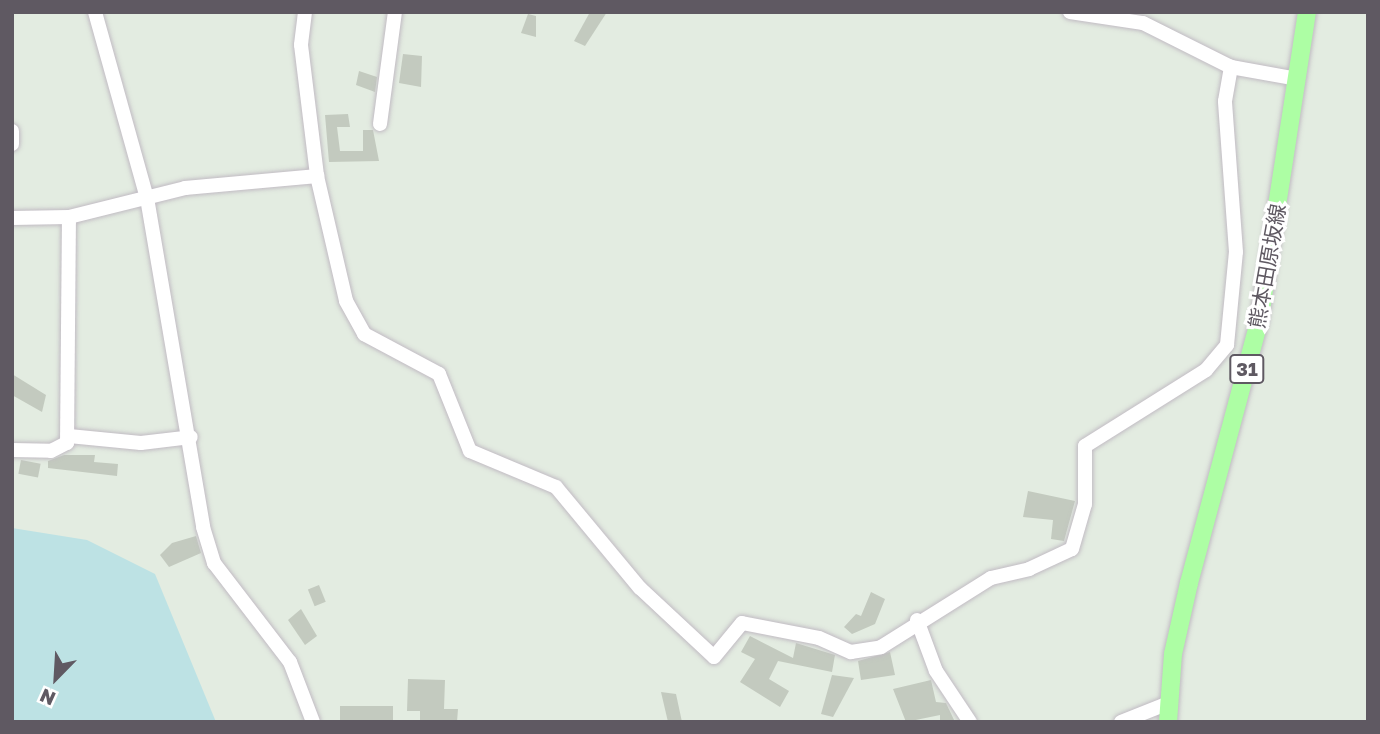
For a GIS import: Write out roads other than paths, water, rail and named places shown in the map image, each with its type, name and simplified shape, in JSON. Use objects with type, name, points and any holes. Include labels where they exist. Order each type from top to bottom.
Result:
[{"type":"main road","name":"熊本田原坂線","points":[[1167,713],[1189,583],[1259,322],[1307,12]]},
{"type":"street","points":[[95,12],[147,198],[173,327],[176,383],[191,437],[195,489],[214,563],[290,662],[313,722]]},
{"type":"street","points":[[305,12],[301,45],[317,176],[346,301],[364,334],[439,374],[470,451],[556,487],[640,589],[710,655],[717,654],[742,623],[819,638],[851,652],[881,647],[917,620],[991,578],[1040,565],[1072,549],[1085,504],[1085,446],[1206,370],[1227,345],[1236,252],[1225,101],[1231,67]]},
{"type":"street","points":[[380,124],[395,12]]},
{"type":"street","points":[[1070,12],[1143,23],[1231,67],[1297,79]]},
{"type":"street","points":[[12,131],[12,144]]},
{"type":"street","points":[[12,218],[69,217],[185,188],[317,176]]},
{"type":"street","points":[[12,450],[62,449],[69,436],[69,217]]},
{"type":"street","points":[[69,436],[141,443],[191,437]]},
{"type":"street","points":[[917,620],[936,671],[970,722]]},
{"type":"street","points":[[1121,722],[1167,713]]}]
